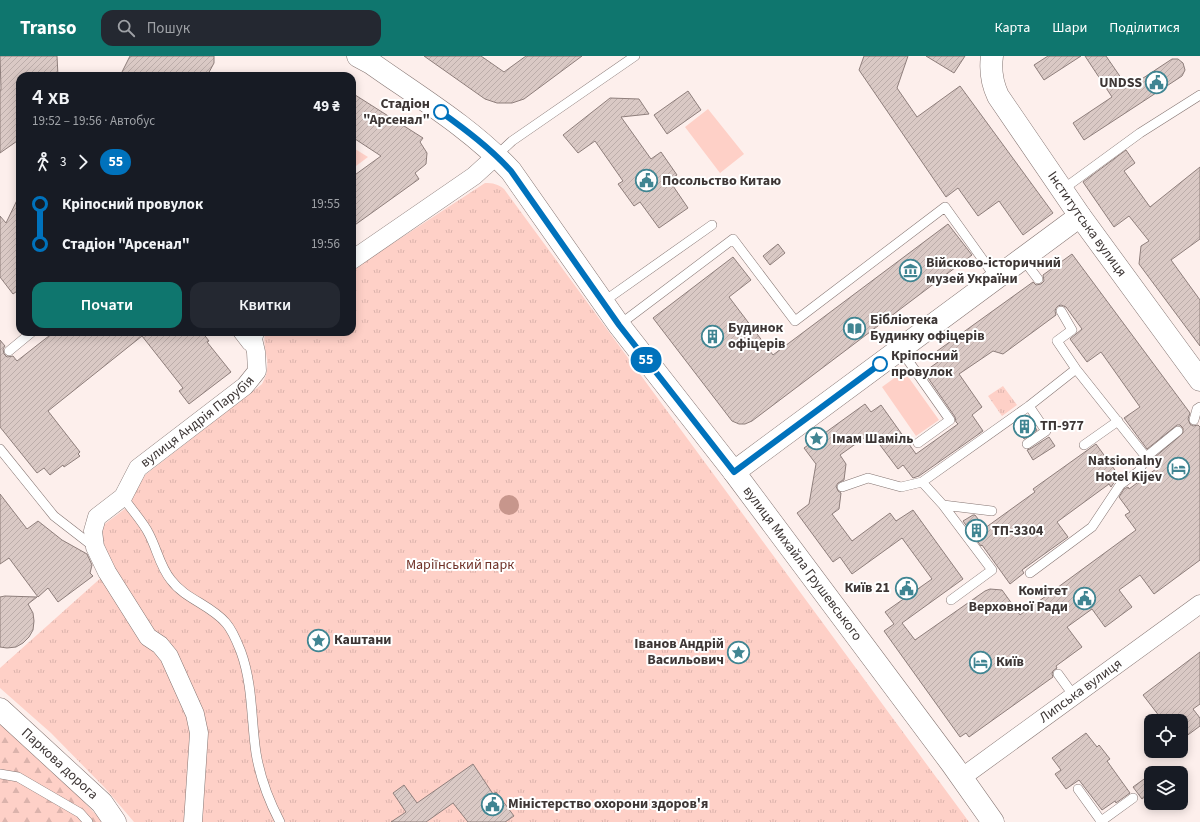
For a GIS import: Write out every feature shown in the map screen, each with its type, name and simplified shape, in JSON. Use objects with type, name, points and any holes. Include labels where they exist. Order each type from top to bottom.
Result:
[{"type":"main road","name":"вулиця Михайла Грушевського","points":[[358,56],[371,63],[441,112],[475,138],[511,171],[619,325],[734,472],[952,764],[993,822]]},
{"type":"main road","name":"Інститутська вулиця","points":[[992,58],[991,72],[998,96],[1080,216],[1200,380]]},
{"type":"main road","points":[[734,472],[1080,216]]},
{"type":"main road","name":"Паркова дорога","points":[[0,710],[102,803],[115,822]]},
{"type":"street","points":[[356,257],[474,176],[496,156]]},
{"type":"street","name":"вулиця Андрія Парубія","points":[[193,822],[199,733],[195,714],[169,656],[160,645],[148,637],[108,572],[95,547],[93,531],[97,517],[123,497],[138,468],[245,386],[257,371],[253,339]]},
{"type":"street","name":"Липська вулиця","points":[[961,778],[1200,604]]},
{"type":"lane","points":[[496,156],[512,141],[635,56]]},
{"type":"lane","points":[[1062,190],[1140,134],[1200,95]]},
{"type":"lane","points":[[619,325],[733,239],[795,321],[944,207],[996,278]]},
{"type":"lane","points":[[603,302],[712,225]]},
{"type":"lane","points":[[1023,259],[1038,279]]},
{"type":"lane","points":[[1061,311],[1072,330],[1057,341],[1076,368],[1146,457]]},
{"type":"lane","points":[[9,351],[27,336]]},
{"type":"lane","points":[[240,336],[247,345],[253,339]]},
{"type":"lane","points":[[900,349],[950,420],[918,443]]},
{"type":"lane","points":[[842,487],[868,478],[901,487],[922,482],[1029,406],[1076,368]]},
{"type":"lane","points":[[1027,444],[1046,431],[1029,406]]},
{"type":"lane","points":[[1194,420],[1197,409],[1200,407]]},
{"type":"lane","points":[[1084,445],[1118,421]]},
{"type":"lane","points":[[1030,573],[1092,527],[1120,485],[1139,471],[1146,457],[1178,431]]},
{"type":"lane","points":[[0,449],[54,516],[95,547]]},
{"type":"lane","points":[[922,482],[943,505],[992,570],[951,600]]},
{"type":"lane","points":[[123,497],[149,533],[165,572],[171,581],[226,622],[235,638],[242,654],[250,686],[257,755],[267,792],[280,822]]},
{"type":"lane","points":[[943,505],[992,511]]},
{"type":"lane","points":[[1058,674],[1074,696]]},
{"type":"lane","points":[[0,774],[18,777],[80,813],[88,822]]},
{"type":"lane","points":[[1078,789],[1100,822],[1133,798]]},
{"type":"green space","points":[[708,109],[744,154],[720,173],[685,127]]},
{"type":"green space","points":[[356,150],[368,157],[356,166]]},
{"type":"green space","name":"Маріїнський парк","points":[[485,183],[495,184],[504,189],[969,822],[134,822],[105,788],[51,733],[0,688],[0,668],[113,567],[100,539],[102,526],[126,508],[145,475],[262,384],[267,371],[264,341],[265,336],[356,336],[356,267]]},
{"type":"green space","points":[[904,371],[939,420],[916,436],[882,387]]},
{"type":"green space","points":[[1003,386],[1017,405],[1002,416],[988,396]]},
{"type":"green space","points":[[0,723],[55,771],[103,822],[0,822]]},
{"type":"shaded area","points":[[509,495],[516,498],[519,505],[516,512],[509,515],[502,512],[499,505],[502,498]]},
{"type":"building","points":[[0,56],[57,56],[58,72],[16,72],[16,142],[0,153]]},
{"type":"building","points":[[130,56],[214,56],[214,63],[209,72],[122,72]]},
{"type":"building","points":[[424,56],[481,56],[504,72],[526,56],[582,56],[524,99],[512,103],[497,103],[485,99]]},
{"type":"building","points":[[864,56],[908,56],[897,88],[917,117],[960,86],[1053,213],[1023,235],[999,201],[978,216],[958,188],[946,197],[859,70]]},
{"type":"building","points":[[926,56],[965,56],[954,73]]},
{"type":"building","points":[[1048,56],[1081,56],[1044,80],[1034,65]]},
{"type":"building","points":[[1085,56],[1106,56],[1128,88],[1172,59],[1178,59],[1183,63],[1185,70],[1182,76],[1084,140],[1073,123],[1112,97]]},
{"type":"building","points":[[688,91],[701,110],[667,134],[654,115]]},
{"type":"building","points":[[356,96],[423,138],[420,142],[427,153],[426,164],[415,173],[419,179],[356,224],[356,174],[381,156],[356,140]]},
{"type":"building","name":"Посольство Китаю","points":[[610,98],[639,99],[649,114],[621,117],[651,159],[661,152],[677,175],[669,180],[688,208],[659,228],[640,202],[634,206],[618,184],[623,181],[595,141],[578,153],[563,135]]},
{"type":"building","points":[[1126,150],[1135,163],[1124,171],[1150,207],[1200,167],[1200,239],[1171,260],[1200,300],[1200,346],[1139,264],[1141,246],[1149,241],[1129,216],[1114,227],[1083,182]]},
{"type":"building","points":[[16,202],[16,292],[13,294],[0,277],[0,216],[6,223]]},
{"type":"building","name":"Будинок офіцерів","points":[[948,224],[972,255],[752,421],[745,424],[739,424],[732,421],[653,318],[733,257],[751,280],[729,297],[773,355]]},
{"type":"building","points":[[778,244],[785,253],[770,265],[763,256]]},
{"type":"building","points":[[1072,254],[1190,413],[1188,419],[1190,424],[1193,426],[1198,425],[1200,427],[1200,560],[1154,594],[1140,575],[1119,590],[1132,607],[1105,627],[1092,609],[1067,627],[1082,647],[1056,666],[1057,668],[1052,674],[1053,677],[969,737],[966,733],[960,737],[884,631],[894,624],[885,612],[932,579],[902,538],[852,574],[840,557],[833,562],[797,513],[809,504],[816,464],[804,448],[865,404],[871,412],[881,405],[916,454],[958,424],[955,417],[924,372],[938,362],[933,354],[1033,282],[1036,285],[1041,284],[1044,281],[1043,275]],"holes":[[[1061,305],[1066,307],[1082,329],[1070,339],[1087,362],[1101,352],[1140,407],[1124,418],[1147,449],[1177,425],[1180,425],[1183,428],[1183,433],[1154,458],[1160,466],[1129,489],[1128,487],[1124,489],[1119,497],[1130,512],[1125,515],[1136,530],[1020,615],[1002,590],[990,589],[915,640],[902,623],[963,579],[913,510],[896,521],[890,513],[852,541],[832,514],[839,509],[841,493],[838,491],[836,486],[844,480],[846,464],[840,455],[871,433],[898,469],[903,465],[913,478],[919,476],[983,431],[972,415],[982,407],[959,374],[993,351],[1003,354],[1056,315],[1055,311],[1058,306]]]},
{"type":"building","points":[[49,336],[142,336],[48,411],[80,452],[78,454],[80,456],[64,467],[63,465],[50,475],[44,468],[37,473],[0,427],[0,340],[5,346],[3,349],[4,354],[7,357],[13,356],[17,361]]},
{"type":"building","points":[[142,336],[205,336],[209,341],[207,342],[231,372],[189,404],[179,391],[183,388]]},
{"type":"building","name":"ТП-977","points":[[1028,417],[1037,430],[1024,439],[1015,425]]},
{"type":"building","points":[[1049,437],[1055,446],[1033,460],[1027,450]]},
{"type":"building","points":[[1096,444],[1120,477],[1111,487],[1109,484],[1057,522],[1068,537],[1022,570],[1024,573],[1010,584],[963,521],[975,515],[985,528],[1035,492],[1033,489]]},
{"type":"building","points":[[0,494],[27,529],[38,521],[62,540],[87,554],[92,565],[90,573],[93,576],[58,602],[48,588],[38,597],[9,558],[0,564]]},
{"type":"building","points":[[0,597],[37,597],[28,604],[33,613],[33,630],[23,643],[16,647],[0,647]]},
{"type":"building","points":[[1200,652],[1200,704],[1193,709],[1200,718],[1200,726],[1188,735],[1188,714],[1158,714],[1143,695]]},
{"type":"building","points":[[1086,733],[1097,747],[1099,745],[1110,759],[1107,761],[1130,793],[1116,803],[1115,801],[1102,810],[1079,780],[1066,789],[1055,774],[1061,770],[1052,758]]},
{"type":"building","points":[[473,764],[493,794],[496,792],[514,816],[505,822],[468,822],[453,803],[426,822],[391,822],[406,812],[393,793],[404,785],[417,803]]},
{"type":"building","points":[[1144,779],[1144,797],[1142,799],[1133,787]]},
{"type":"bus line","name":"55","points":[[441,112],[475,138],[511,171],[619,325],[734,472],[880,364]]},
{"type":"place","name":"UNDSS","points":[[1157,83]]},
{"type":"place","name":"Стадіон \"Арсенал\"","points":[[441,112]]},
{"type":"place","name":"Посольство Китаю","points":[[646,181]]},
{"type":"place","name":"Війсково-історичний музей України","points":[[910,271]]},
{"type":"place","name":"Бібліотека Будинку офіцерів","points":[[855,328]]},
{"type":"place","name":"Будинок офіцерів","points":[[713,336]]},
{"type":"place","name":"Кріпосний провулок","points":[[880,364]]},
{"type":"place","name":"ТП-977","points":[[1025,426]]},
{"type":"place","name":"Імам Шаміль","points":[[816,439]]},
{"type":"place","name":"Natsionalny Hotel Kijev","points":[[1178,469]]},
{"type":"place","name":"ТП-3304","points":[[976,531]]},
{"type":"place","name":"Київ 21","points":[[906,588]]},
{"type":"place","name":"Комітет Верховної Ради","points":[[1084,599]]},
{"type":"place","name":"Каштани","points":[[319,640]]},
{"type":"place","name":"Іванов Андрій Васильович","points":[[739,652]]},
{"type":"place","name":"Київ","points":[[980,662]]},
{"type":"place","name":"Міністерство охорони здоров'я","points":[[492,804]]}]
